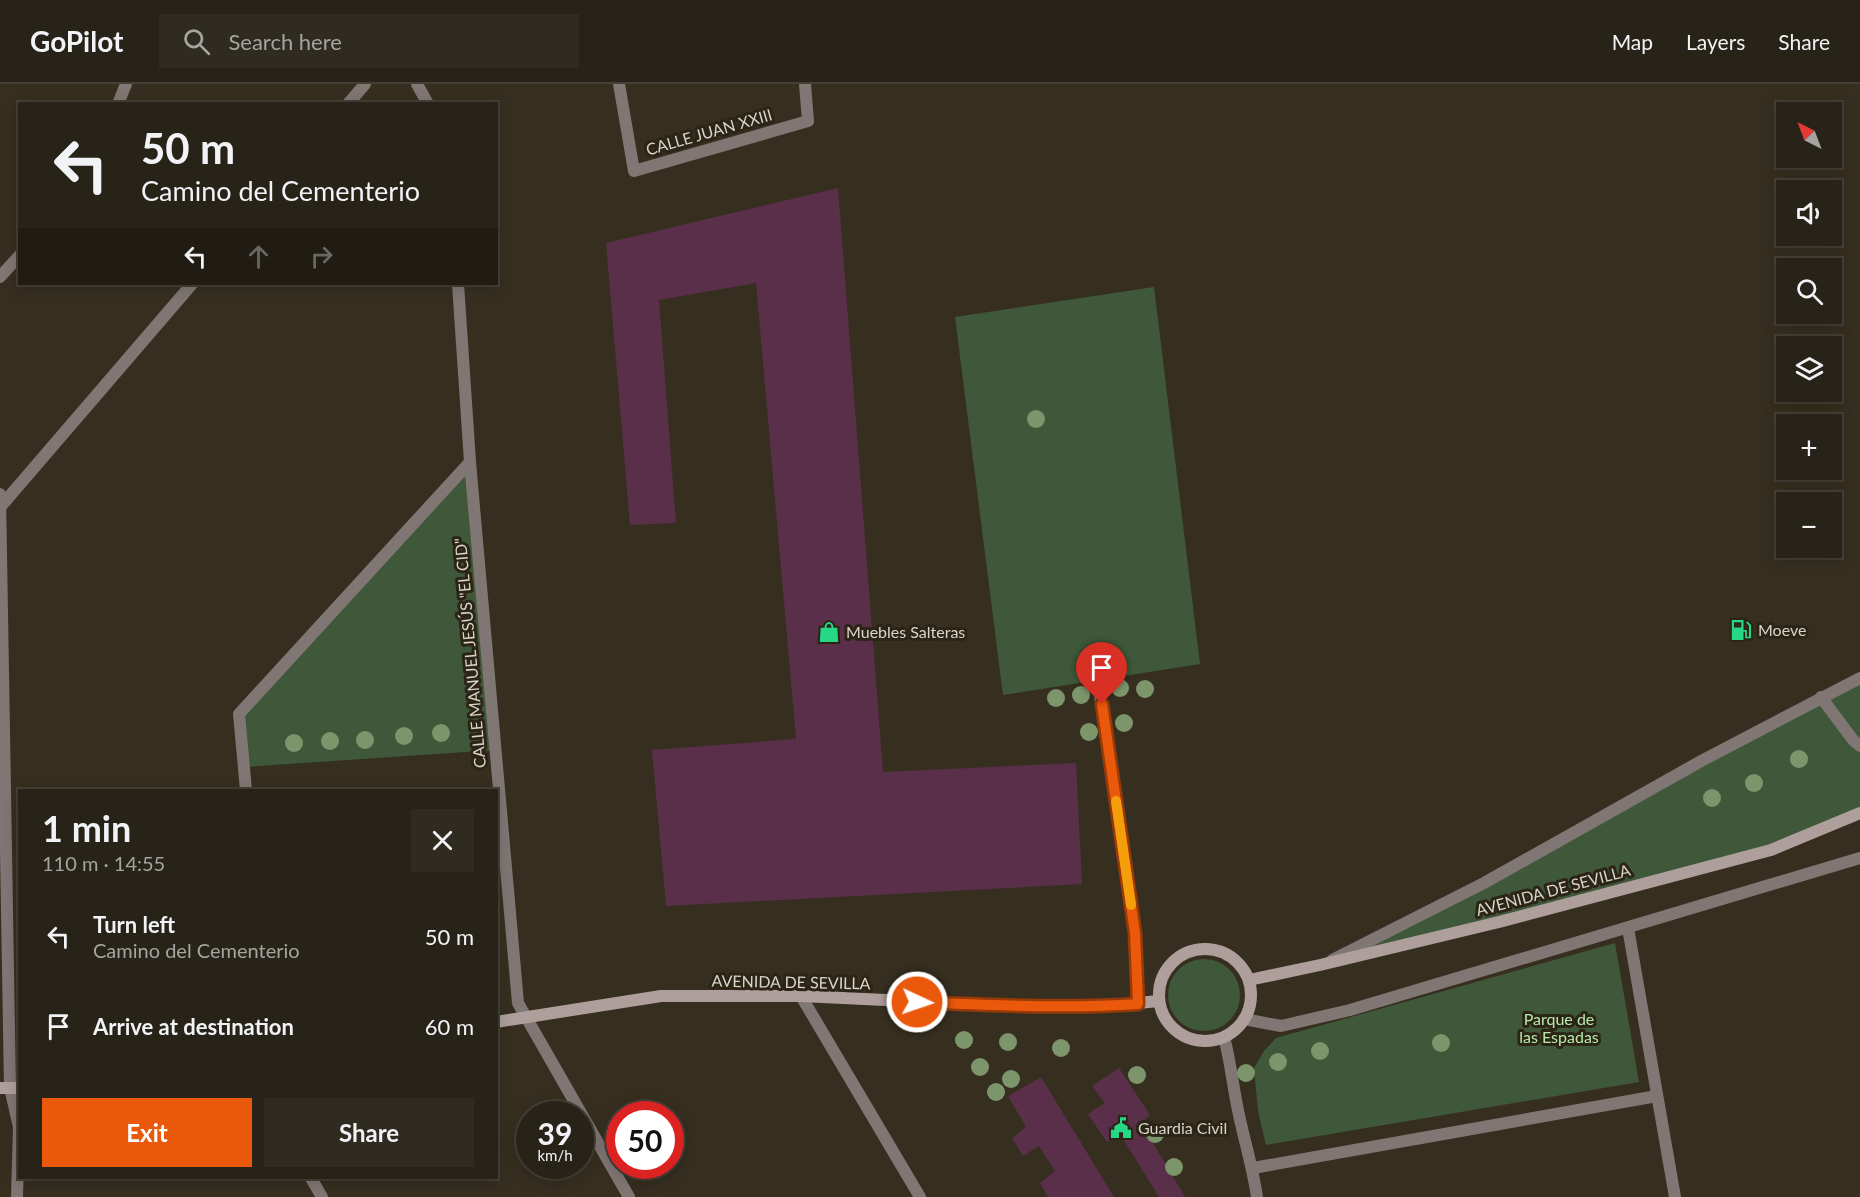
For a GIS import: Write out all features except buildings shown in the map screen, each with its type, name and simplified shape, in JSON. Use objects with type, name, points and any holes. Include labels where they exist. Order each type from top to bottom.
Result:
[{"type":"main road","name":"AVENIDA DE SEVILLA","points":[[1249,980],[1499,922],[1771,850],[1860,813]]},
{"type":"main road","points":[[1208,948],[1221,951],[1233,958],[1243,968],[1249,980],[1250,1007],[1244,1019],[1224,1037],[1203,1041],[1182,1036],[1170,1027],[1162,1015],[1158,1001],[1158,987],[1170,963],[1182,954],[1208,948]]},
{"type":"main road","name":"AVENIDA DE SEVILLA","points":[[498,1022],[661,996],[801,996],[1011,1006],[1099,1007],[1158,1001]]},
{"type":"street","points":[[119,102],[126,84]]},
{"type":"street","points":[[350,102],[365,84]]},
{"type":"street","points":[[417,84],[427,102]]},
{"type":"street","name":"CALLE JUAN XXIII","points":[[619,84],[634,171],[808,121],[805,84]]},
{"type":"street","points":[[0,277],[18,257]]},
{"type":"street","points":[[18,1119],[10,1088],[1,499],[191,285]]},
{"type":"street","name":"CALLE MANUEL JESÚS \"EL CID\"","points":[[458,285],[470,462],[518,1003],[629,1197]]},
{"type":"street","points":[[246,789],[239,714],[470,462]]},
{"type":"street","points":[[1320,965],[1484,883],[1703,760],[1860,678]]},
{"type":"street","points":[[1098,681],[1135,933],[1138,1004]]},
{"type":"street","points":[[1821,697],[1860,746]]},
{"type":"street","points":[[1244,1019],[1281,1026],[1350,1010],[1860,858]]},
{"type":"street","points":[[1628,928],[1675,1197]]},
{"type":"street","points":[[801,996],[920,1197]]},
{"type":"street","points":[[1224,1037],[1232,1067],[1239,1116],[1253,1168],[1257,1197]]},
{"type":"street","points":[[1253,1168],[1657,1096]]},
{"type":"street","points":[[17,1197],[18,1174]]},
{"type":"street","points":[[312,1179],[322,1197]]},
{"type":"green space","points":[[1154,287],[1200,664],[1003,695],[955,317]]},
{"type":"green space","points":[[470,462],[495,750],[244,767],[239,714]]},
{"type":"green space","points":[[1860,678],[1860,813],[1771,850],[1320,965]]},
{"type":"green space","name":"Parque de las Espadas","points":[[1615,943],[1639,1082],[1266,1145],[1258,1111],[1254,1068],[1264,1051],[1276,1038]]},
{"type":"green space","points":[[1197,959],[1211,959],[1230,969],[1240,988],[1240,1002],[1230,1021],[1211,1031],[1197,1031],[1178,1021],[1168,1002],[1168,988],[1178,969]]},
{"type":"slow traffic","points":[[1116,801],[1131,905]]},
{"type":"place","name":"Moeve","points":[[1741,630]]},
{"type":"place","name":"Muebles Salteras","points":[[829,632]]},
{"type":"place","name":"Guardia Civil","points":[[1121,1128]]},
{"type":"route","points":[[917,1002],[1099,1007],[1138,1004],[1135,933],[1102,704]]}]
